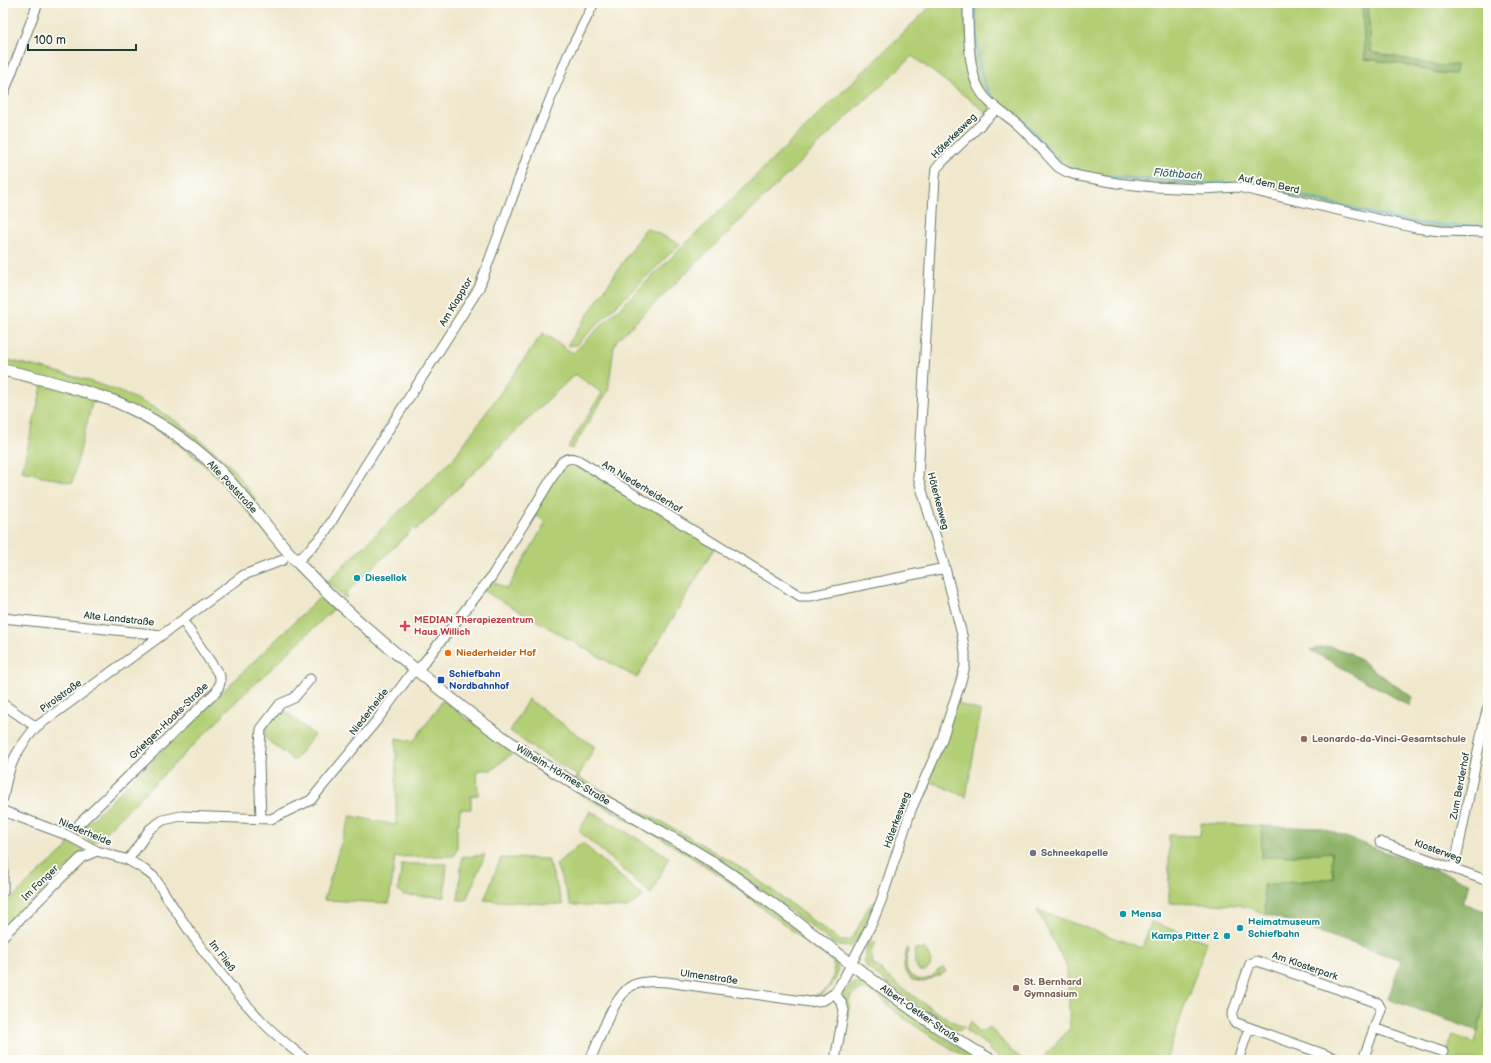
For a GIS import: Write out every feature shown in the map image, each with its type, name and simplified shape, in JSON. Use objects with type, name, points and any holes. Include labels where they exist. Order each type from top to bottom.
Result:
[{"type":"street","points":[[3,95],[38,3]]},
{"type":"street","name":"Am Klapptor","points":[[288,559],[301,558],[324,534],[364,468],[479,288],[568,55],[594,3]]},
{"type":"street","points":[[968,3],[972,68],[977,85],[996,110]]},
{"type":"street","name":"Auf dem Berd","points":[[996,110],[1018,126],[1058,167],[1079,176],[1117,183],[1153,187],[1202,189],[1238,187],[1416,228],[1440,231],[1488,232]]},
{"type":"street","name":"Höterkesweg","points":[[851,964],[876,915],[911,810],[938,748],[964,672],[966,659],[964,645],[945,568],[918,477],[934,177],[936,170],[943,161],[996,110]]},
{"type":"street","name":"Alte Poststraße","points":[[3,370],[49,380],[118,402],[153,420],[184,440],[217,468],[244,498],[288,559]]},
{"type":"street","name":"Am Niederheiderhof","points":[[417,669],[422,665],[492,576],[561,463],[573,458],[800,596],[810,596],[945,568]]},
{"type":"street","name":"Alte Landstraße","points":[[3,618],[162,635],[244,575],[288,559]]},
{"type":"street","name":"Wilhelm-Hörmes-Straße","points":[[288,559],[477,718],[534,758],[591,793],[697,852],[768,900],[851,964]]},
{"type":"street","name":"Grietgen-Haaks-Straße","points":[[79,824],[217,691],[220,683],[220,676],[183,621]]},
{"type":"street","name":"Pirolstraße","points":[[3,798],[6,778],[13,758],[36,727],[162,635]]},
{"type":"street","name":"Niederheide","points":[[3,811],[67,835],[97,851],[128,860],[150,829],[163,820],[181,816],[262,819],[272,818],[311,800],[377,720],[410,675],[417,669]]},
{"type":"street","points":[[262,819],[259,764],[261,729],[280,704],[294,698],[310,679]]},
{"type":"street","points":[[3,704],[36,727]]},
{"type":"street","name":"Zum Berderhof","points":[[1454,869],[1488,707]]},
{"type":"street","name":"Klosterweg","points":[[1380,842],[1488,881]]},
{"type":"street","name":"Im Fonger","points":[[3,936],[81,858],[97,851]]},
{"type":"street","points":[[3,855],[3,892]]},
{"type":"street","name":"Im Fließ","points":[[128,860],[154,877],[205,953],[238,995],[259,1019],[306,1060]]},
{"type":"street","name":"Am Klosterpark","points":[[1249,1028],[1234,1022],[1232,1015],[1250,964],[1257,961],[1378,1003],[1381,1009],[1363,1060]]},
{"type":"street","points":[[835,1060],[844,1008],[835,993],[851,964]]},
{"type":"street","name":"Albert-Oetker-Straße","points":[[851,964],[937,1026],[991,1060]]},
{"type":"street","name":"Ulmenstraße","points":[[590,1060],[618,999],[628,989],[637,984],[667,982],[813,1002],[824,1000],[835,993]]},
{"type":"street","points":[[1238,1060],[1249,1028],[1340,1060]]},
{"type":"street","points":[[1374,1028],[1443,1052]]},
{"type":"green space","points":[[934,3],[965,3],[969,68],[990,106],[989,114],[912,56],[855,109],[617,340],[614,347],[608,391],[572,449],[568,447],[602,393],[575,374],[445,501],[435,513],[416,530],[414,528],[345,594],[347,596],[345,598],[327,582],[453,459],[543,333],[573,353]]},
{"type":"green space","points":[[970,3],[1362,3],[1365,59],[1402,64],[1438,73],[1455,74],[1456,65],[1440,66],[1371,52],[1368,3],[1488,3],[1488,229],[1431,228],[1239,185],[1165,185],[1092,176],[1060,167],[1000,109],[979,84],[973,54]]},
{"type":"green space","points":[[1362,3],[1368,3],[1371,52],[1440,66],[1456,65],[1455,74],[1438,73],[1402,64],[1365,59]]},
{"type":"green space","points":[[646,228],[680,244],[576,345],[569,346],[568,344]]},
{"type":"green space","points":[[3,359],[100,384],[145,403],[188,430],[182,434],[170,426],[3,366]]},
{"type":"green space","points":[[3,375],[90,396],[136,415],[181,443],[222,479],[271,539],[238,499],[211,471],[189,452],[176,442],[136,418],[93,399],[72,483],[22,471],[42,386],[3,377]]},
{"type":"green space","points":[[189,431],[219,455],[233,469],[256,500],[253,502],[187,437]]},
{"type":"green space","points":[[571,459],[715,547],[637,678],[484,591],[492,581],[507,589],[546,522],[533,514],[565,461]]},
{"type":"green space","points":[[322,595],[336,607],[223,714],[224,715],[93,844],[78,833]]},
{"type":"green space","points":[[1329,646],[1350,653],[1412,697],[1410,706],[1310,650]]},
{"type":"green space","points":[[528,699],[595,747],[578,777],[691,838],[749,873],[840,941],[848,941],[853,937],[869,906],[878,899],[856,942],[851,947],[840,946],[833,943],[756,885],[575,780],[578,776],[532,747],[510,731]]},
{"type":"green space","points":[[443,700],[469,721],[470,720],[514,752],[492,770],[477,770],[478,795],[471,796],[471,809],[460,809],[459,824],[457,824],[457,849],[454,856],[395,857],[389,903],[324,900],[339,849],[351,816],[396,825],[396,738],[414,741]]},
{"type":"green space","points":[[956,703],[981,711],[966,797],[927,780]]},
{"type":"green space","points":[[286,712],[314,735],[294,761],[265,738],[264,729],[277,714]]},
{"type":"green space","points":[[571,786],[710,866],[756,898],[834,958],[838,969],[837,975],[831,986],[826,991],[815,997],[803,996],[819,994],[828,987],[831,983],[834,972],[832,961],[718,874],[659,837],[570,788]]},
{"type":"green space","points":[[590,811],[669,857],[651,894],[579,831]]},
{"type":"green space","points":[[1201,823],[1262,826],[1261,858],[1331,852],[1334,878],[1263,885],[1266,914],[1240,905],[1169,903],[1169,835],[1200,836]]},
{"type":"green space","points":[[1262,826],[1321,828],[1470,883],[1462,903],[1488,912],[1488,987],[1478,1031],[1388,999],[1401,960],[1266,914],[1263,885],[1334,878],[1331,852],[1261,858]]},
{"type":"green space","points":[[69,842],[85,850],[3,932],[3,907],[65,850]]},
{"type":"green space","points":[[582,843],[643,896],[627,908],[571,905],[556,864]]},
{"type":"green space","points":[[485,855],[466,900],[458,900],[462,857]]},
{"type":"green space","points":[[501,858],[548,859],[563,905],[484,900]]},
{"type":"green space","points":[[402,864],[447,864],[444,897],[403,895],[398,890]]},
{"type":"green space","points":[[1037,910],[1142,948],[1151,922],[1207,942],[1166,1060],[1041,1060],[1070,1028],[1067,967]]},
{"type":"green space","points":[[868,943],[876,943],[871,951],[873,964],[922,1002],[964,1027],[959,1031],[941,1023],[867,968],[865,953]]},
{"type":"green space","points":[[924,948],[929,955],[931,962],[926,971],[921,972],[917,969],[915,949],[921,950]]},
{"type":"green space","points":[[907,949],[909,949],[906,962],[907,969],[911,976],[919,979],[927,979],[933,976],[940,969],[944,968],[946,972],[924,982],[912,980],[905,971],[904,965]]},
{"type":"green space","points":[[860,982],[865,983],[930,1029],[979,1060],[971,1060],[935,1039],[901,1016],[873,992],[867,990],[858,991],[849,999],[847,1019],[843,993],[850,986]]},
{"type":"green space","points":[[1488,987],[1488,1058],[1486,1060],[1443,1060],[1452,1035],[1475,1043]]},
{"type":"green space","points":[[971,1021],[978,1033],[990,1027],[1011,1051],[1024,1060],[1003,1060],[989,1050],[990,1047],[965,1030]]},
{"type":"waterway","name":"Flöthbach","points":[[981,3],[975,9],[977,43],[980,68],[987,90],[997,102],[1025,122],[1060,162],[1064,165],[1090,174]]},
{"type":"waterway","name":"Flöthbach","points":[[1104,176],[1210,184],[1245,184],[1411,222],[1444,225],[1488,226]]},
{"type":"place","name":"Diesellok","points":[[357,578]]},
{"type":"place","name":"MEDIAN Therapiezentrum Haus Willich","points":[[405,626]]},
{"type":"place","name":"Niederheider Hof","points":[[448,653]]},
{"type":"place","name":"Schiefbahn Nordbahnhof","points":[[441,680]]},
{"type":"place","name":"Leonardo-da-Vinci-Gesamtschule","points":[[1304,739]]},
{"type":"place","name":"Schneekapelle","points":[[1033,853]]},
{"type":"place","name":"Mensa","points":[[1123,914]]},
{"type":"place","name":"Heimatmuseum Schiefbahn","points":[[1240,928]]},
{"type":"place","name":"Kamps Pitter 2","points":[[1227,936]]},
{"type":"place","name":"St. Bernhard Gymnasium","points":[[1016,988]]}]
